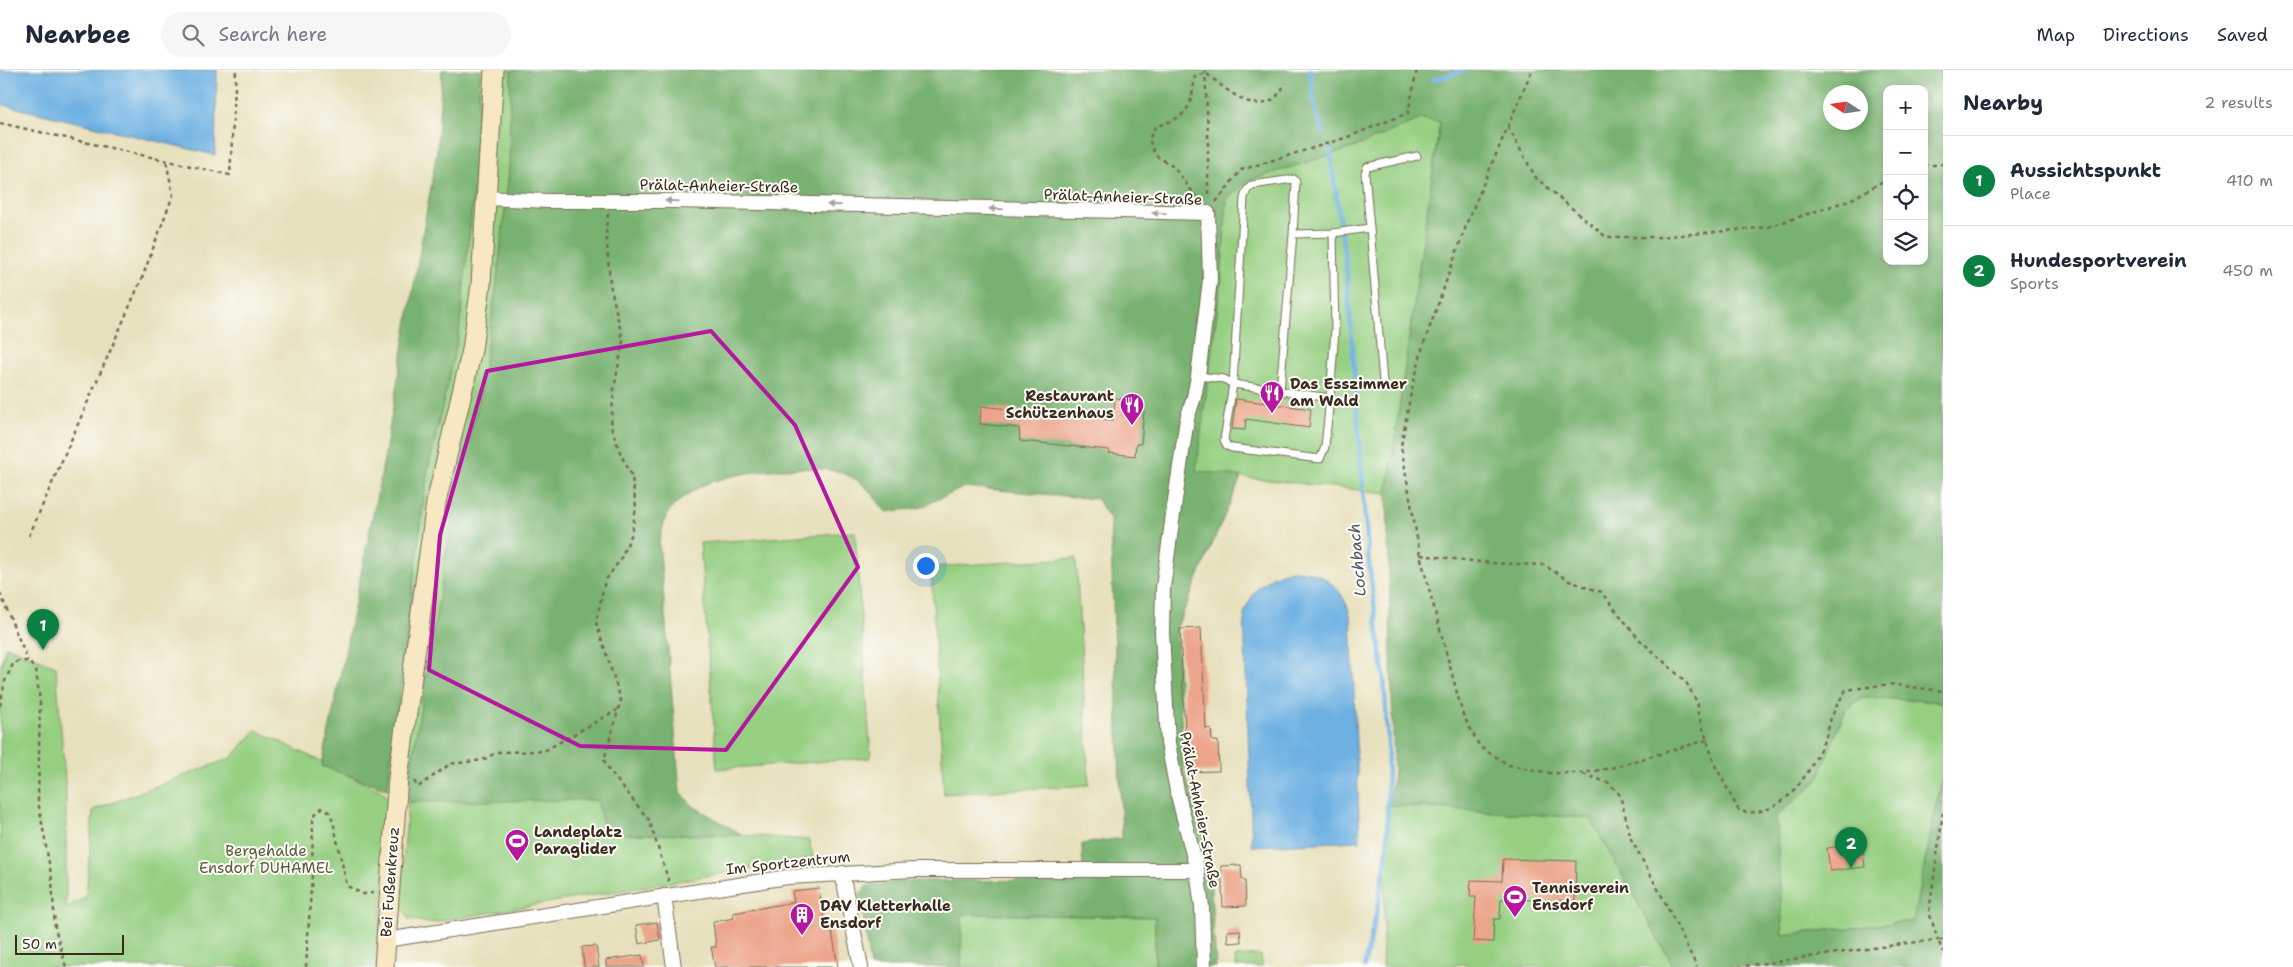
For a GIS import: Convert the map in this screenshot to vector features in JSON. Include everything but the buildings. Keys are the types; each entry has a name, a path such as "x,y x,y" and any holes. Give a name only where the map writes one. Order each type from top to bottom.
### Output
{"street":[{"name":"Bei Fußenkreuz","path":"384,967 398,787 436,503 472,350 481,284 494,70"},
{"name":"Prälat-Anheier-Straße","path":"487,198 548,201 610,200 1208,214 1210,280 1198,376 1187,419 1180,459 1163,588 1162,632 1168,743 1177,791 1197,870 1202,907 1204,967"},
{"name":"Im Sportzentrum","path":"386,940 788,877 842,873 1039,868 1197,870"},
{"path":"842,873 861,967"},
{"path":"668,896 674,967"}],"lane":[{"path":"1382,382 1365,172 1367,167 1417,156"},
{"path":"1280,391 1296,182 1294,179 1252,185 1247,190 1244,198 1233,384 1223,436 1227,446 1320,459 1325,447 1334,329 1333,233"},
{"path":"1293,234 1346,232 1370,228"},
{"path":"1198,376 1224,379 1233,384 1330,398"}],"path":[{"path":"0,123 230,175 236,70"},
{"path":"1208,214 1241,170 1345,138 1408,113 1417,70"},
{"path":"1532,70 1452,262 1422,349 1410,398 1401,446 1420,555 1463,715 1480,747 1509,765 1550,773 1582,773 1611,768 1707,740"},
{"path":"1206,72 1208,214"},
{"path":"1206,72 1195,76 1187,112 1178,119 1154,127 1149,139 1155,155 1174,167 1208,214"},
{"path":"1206,72 1230,94 1245,102 1268,102 1280,95 1285,83"},
{"path":"1508,127 1536,178 1606,237 1660,238 1768,227 1850,200 1883,181"},
{"path":"29,536 142,278 173,195 166,160"},
{"path":"1928,166 1943,164"},
{"path":"610,200 606,230 610,284 623,341 614,389 611,426 621,455 632,476 636,508 631,536 620,560 605,581 596,622 620,700 604,760 609,770 650,820 668,896"},
{"path":"1420,555 1490,563 1544,565 1569,581 1601,592 1638,638 1686,682 1698,704 1697,710 1715,765 1739,811 1751,814 1776,806 1800,784 1826,736 1832,716 1846,690 1889,684 1943,691"},
{"path":"0,593 28,662 36,670 40,702 38,800 52,880 55,928 66,967"},
{"path":"0,706 5,681 14,662 28,662"},
{"path":"398,787 411,776 418,787 450,764 483,760 496,752 544,752 618,710"},
{"path":"1582,773 1609,783 1620,795 1631,839 1697,967"},
{"path":"306,967 312,874 313,820 316,812 322,808 329,812 347,886 363,894 389,893"},
{"path":"1943,813 1929,912 1943,952"},
{"path":"1738,967 1908,943 1943,940"}],"highlighted area":[{"path":"711,331 795,425 858,567 726,750 580,746 429,670 440,535 487,371"}],"green space":[{"path":"442,70 480,70 475,178 459,332 427,474 387,789 322,766 383,465 437,151"},
{"path":"480,70 511,70 509,172 497,283 479,398 457,491 407,790 387,789 427,474 459,332 475,178"},
{"path":"511,70 1943,70 1943,702 1862,697 1846,709 1817,781 1776,816 1783,935 1913,921 1943,774 1943,967 1674,967 1590,818 1388,805 1394,772 1387,493 1440,122 1421,119 1355,147 1250,180 1227,198 1221,281 1196,471 1241,476 1176,629 1184,772 1199,814 1209,863 1216,967 1155,967 1155,917 962,914 961,967 870,967 860,894 867,886 909,881 1083,880 1082,844 1122,838 1110,519 1097,499 965,487 919,508 886,512 858,481 845,474 831,470 796,468 757,472 721,479 703,485 688,494 670,510 659,542 680,792 693,806 743,835 605,834 597,800 408,802 407,790 457,491 479,398 497,283 509,172"},
{"path":"1420,119 1440,121 1387,493 1241,477 1176,629 1201,423 1221,281 1227,198 1250,180 1355,147"},
{"path":"855,532 871,758 717,769 700,543"},
{"path":"1076,558 1089,785 944,794 931,567"},
{"name":"Bergehalde Ensdorf DUHAMEL","path":"6,646 56,666 66,793 66,908 86,897 93,810 231,758 256,730 385,793 385,796 390,798 377,967 0,967 0,669"},
{"path":"1862,697 1943,702 1943,774 1913,921 1782,935 1776,816 1817,781 1846,708"},
{"path":"548,799 598,800 606,834 743,835 809,840 813,858 429,923 409,919 400,903 408,802"},
{"name":"Tennisverein Ensdorf","path":"1388,805 1590,818 1674,967 1469,967 1466,963 1447,967 1382,967"},
{"path":"962,914 1155,917 1155,967 961,967"},
{"path":"1261,955 1262,967 1236,967 1235,957"}],"water":[{"path":"0,70 217,70 215,155 0,104"},
{"path":"1292,570 1323,577 1337,589 1351,618 1360,841 1252,846 1244,614 1251,597 1262,585 1275,576"}],"waterway":[{"name":"Lochbach","path":"1310,70 1315,108 1323,133"},
{"path":"1433,80 1465,70"},
{"name":"Lochbach","path":"1330,150 1346,266 1369,565 1384,678 1388,743 1387,850 1378,906 1364,967"}],"place":[{"name":"Das Esszimmer am Wald","path":"1272,414"},
{"name":"Restaurant Schützenhaus","path":"1132,426"},
{"name":"Aussichtspunkt","path":"43,650"},
{"name":"Landeplatz Paraglider","path":"517,862"},
{"name":"Hundesportverein","path":"1851,868"},
{"name":"Tennisverein Ensdorf","path":"1515,918"},
{"name":"DAV Kletterhalle Ensdorf","path":"802,936"}]}
